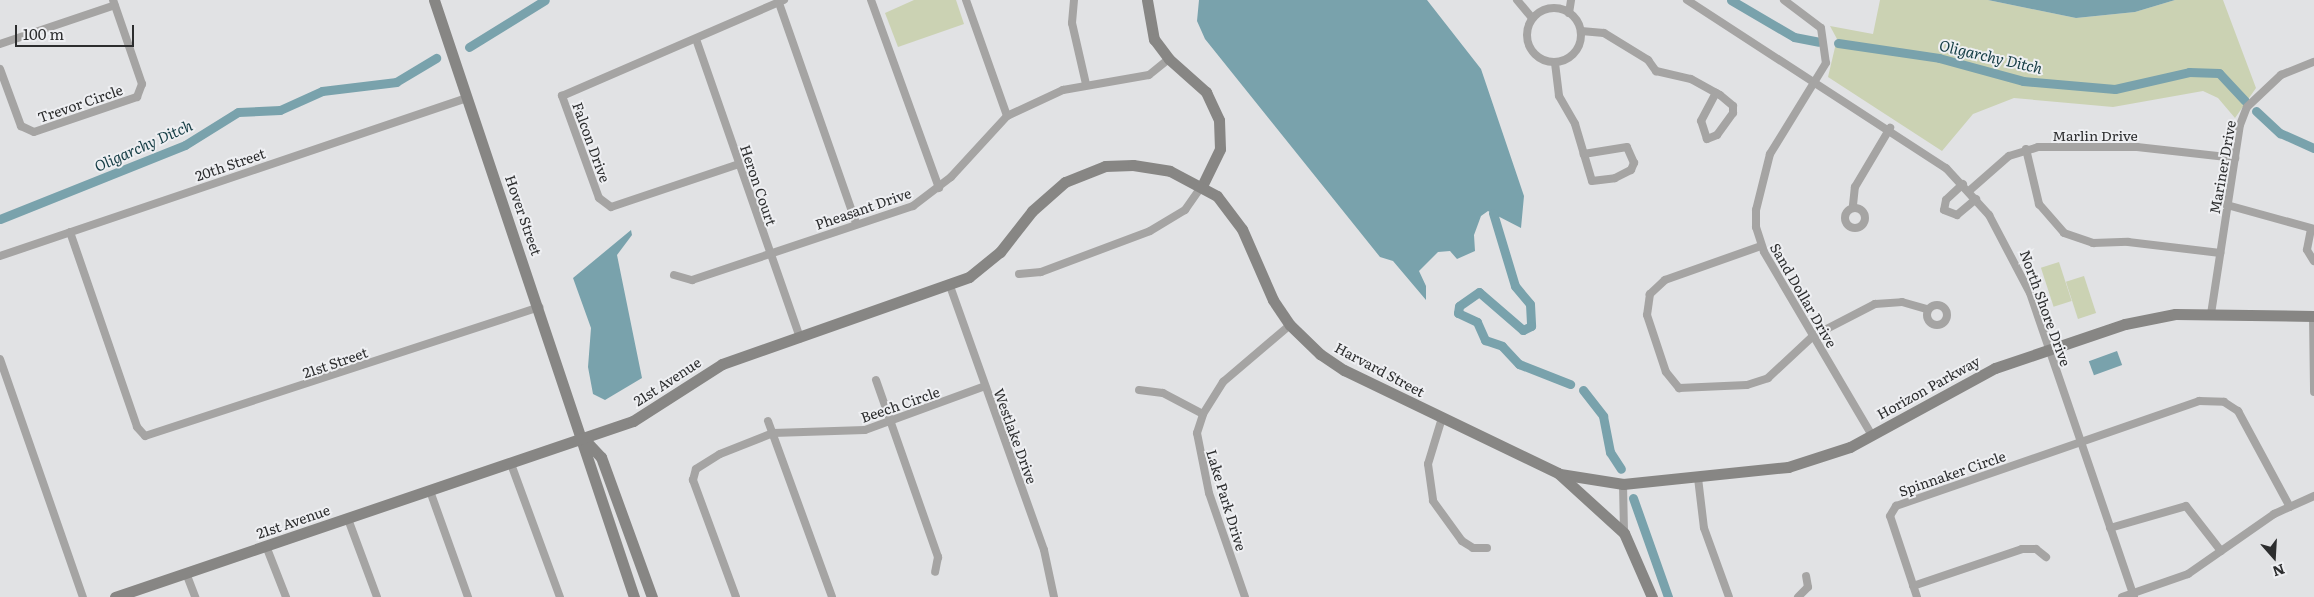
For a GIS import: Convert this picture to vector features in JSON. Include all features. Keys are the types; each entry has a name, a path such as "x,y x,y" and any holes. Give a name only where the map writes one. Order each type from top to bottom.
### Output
{"street":[{"name":"Hover Street","path":"434,0 584,439 586,464 634,597"},
{"path":"871,0 939,188"},
{"path":"966,0 1007,116"},
{"path":"1074,0 1072,23 1086,84"},
{"path":"1019,274 1041,272 1150,231 1184,210 1202,186 1220,149 1219,120 1201,85 1169,59 1154,39 1147,0"},
{"path":"1518,0 1532,18"},
{"path":"1569,13 1571,0"},
{"name":"North Shore Drive","path":"1687,0 1890,128 1963,184 1976,199 2021,270 2133,595"},
{"name":"Sand Dollar Drive","path":"1784,0 1812,18 1824,36 1826,63 1817,82 1776,145 1763,174 1756,210 1761,246 1872,435"},
{"path":"781,1 856,223"},
{"name":"Falcon Drive","path":"739,164 611,207 599,198 562,96 781,1"},
{"path":"0,44 114,3"},
{"name":"Trevor Circle","path":"0,68 21,126 34,132 137,97 142,84 114,3"},
{"path":"1555,4 1569,13 1581,30 1579,48 1555,63 1539,58 1530,48 1527,37 1532,18 1555,4"},
{"path":"1581,30 1604,33 1648,60 1656,71 1691,79 1716,93 1733,106 1733,113 1717,135 1707,139 1700,121 1716,93"},
{"name":"Heron Court","path":"696,39 800,338"},
{"name":"Pheasant Drive","path":"674,275 692,280 856,223 913,206 939,188 1007,116 1086,84 1135,79 1169,59"},
{"name":"Mariner Drive","path":"2211,314 2235,158 2248,107 2281,75 2314,62"},
{"path":"1555,63 1559,96 1584,154 1588,176 1596,182 1631,170 1634,163 1627,147 1584,154"},
{"name":"20th Street","path":"0,256 468,98"},
{"path":"1853,205 1855,187 1890,128"},
{"name":"Marlin Drive","path":"1969,191 2004,160 2026,149 2137,147 2235,158"},
{"path":"2026,149 2039,204 2064,233 2093,243 2128,242 2220,253"},
{"name":"21st Avenue","path":"115,597 584,439 650,412 711,369 950,286 985,266 1047,195 1084,172 1105,166 1149,166 1202,186"},
{"path":"1963,184 1946,200 1944,210 1957,215 1976,199"},
{"name":"Harvard Street","path":"1202,186 1231,210 1290,325 1344,370 1558,473 1624,532 1652,597"},
{"path":"2227,205 2312,229 2307,250 2314,261"},
{"name":"21st Street","path":"70,232 140,432 153,436 539,307"},
{"path":"1761,246 1665,280 1650,294 1647,315 1670,381 1688,391 1753,384 1781,369 1813,336 1875,304 1902,302 1926,309"},
{"name":"Westlake Drive","path":"950,286 1044,550 1054,597"},
{"name":"Horizon Parkway","path":"1558,473 1624,484 1788,468 1872,435 1962,382 2048,349 2141,320 2211,314 2314,316"},
{"path":"2314,316 2314,392"},
{"name":"Lake Park Drive","path":"1245,597 1198,458 1197,433 1203,414 1223,382 1290,325"},
{"path":"0,359 2,372 83,597"},
{"path":"876,380 938,556 935,572"},
{"name":"Beech Circle","path":"736,597 693,473 720,454 773,432 852,433 891,422 985,386"},
{"path":"1139,390 1163,393 1203,414"},
{"name":"Spinnaker Circle","path":"1917,597 1890,516 1896,506 2199,401 2224,402 2238,411 2290,507"},
{"path":"1442,418 1428,464 1433,501 1462,541 1472,548 1487,548"},
{"path":"768,421 832,597"},
{"name":"Hover Street","path":"584,439 601,457 652,597"},
{"path":"511,464 560,597"},
{"path":"1698,478 1704,528 1728,597"},
{"path":"1624,484 1624,532"},
{"path":"430,491 468,597"},
{"path":"2122,597 2133,595 2188,574 2290,507 2314,496"},
{"path":"2110,528 2186,506 2221,551"},
{"path":"348,519 377,597"},
{"path":"266,546 286,597"},
{"path":"1913,586 2022,549 2036,549 2046,556"},
{"path":"186,573 195,597"},
{"path":"1798,597 1808,587 1806,576"}],"green space":[{"path":"914,0 956,0 964,24 898,47 885,13"},
{"path":"1880,0 1988,0 2076,18 2135,12 2175,0 2223,0 2256,88 2235,118 2218,98 2203,91 2113,107 2014,98 1973,114 1942,151 1828,77 1837,39 1830,26 1873,34"},
{"path":"2059,262 2072,301 2054,307 2041,268"},
{"path":"2084,276 2096,313 2078,319 2066,282"}],"water":[{"path":"1199,0 1427,0 1481,69 1524,196 1521,228 1488,211 1481,216 1474,235 1475,251 1457,259 1450,251 1438,252 1419,271 1426,286 1426,300 1393,261 1380,257 1205,39 1197,21"},
{"path":"1988,0 2175,0 2135,12 2076,18"},
{"path":"631,230 632,235 617,255 642,378 605,400 593,394 588,367 591,328 573,278"},
{"path":"2117,351 2122,365 2094,375 2089,361"}],"waterway":[{"name":"Oligarchy Ditch","path":"469,47 545,0"},
{"name":"Oligarchy Ditch","path":"1731,0 1794,37 1819,42"},
{"name":"Oligarchy Ditch","path":"1838,43 1939,58 2023,81 2115,89 2189,72 2219,73 2245,101"},
{"name":"Oligarchy Ditch","path":"0,219 185,145 238,112 280,110 322,91 396,82 436,58"},
{"name":"Oligarchy Ditch","path":"2256,111 2280,133 2314,148"},
{"path":"1493,213 1515,286 1530,304 1531,326 1523,330 1479,292 1459,306 1458,313 1477,322 1485,340 1502,346 1519,364 1570,384"},
{"path":"1583,390 1603,416 1610,452 1621,469"},
{"path":"1633,498 1668,597"}]}
